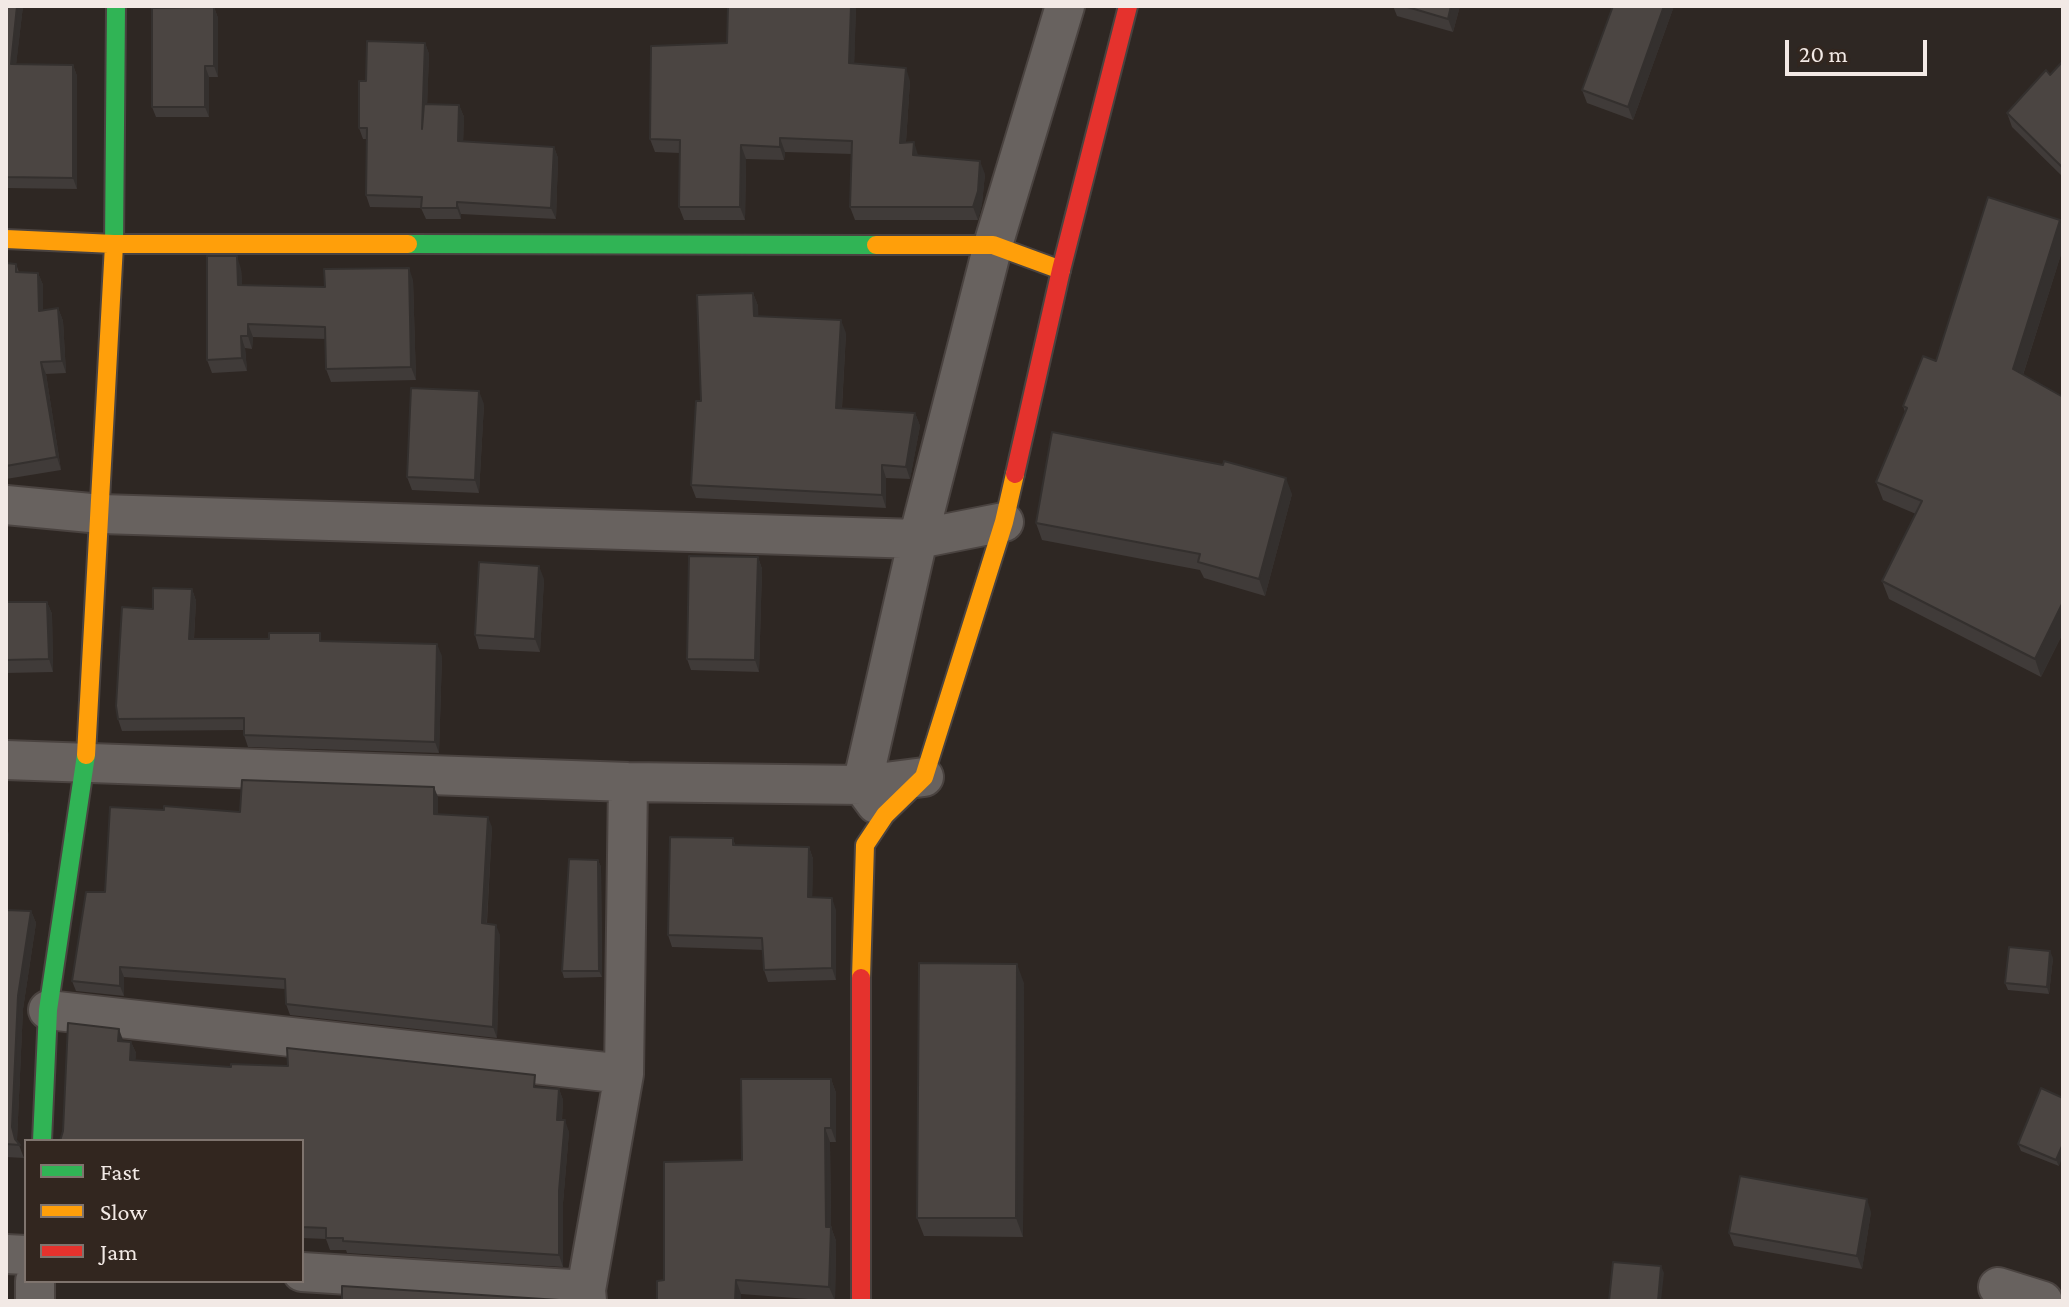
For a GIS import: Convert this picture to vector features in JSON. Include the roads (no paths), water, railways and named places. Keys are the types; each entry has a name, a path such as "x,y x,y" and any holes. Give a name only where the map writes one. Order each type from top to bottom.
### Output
{"street":[{"path":"42,1139 48,1010 86,762 114,244 116,6"},
{"path":"861,1301 861,918 865,845 918,539 993,245 1065,6"},
{"path":"6,760 628,782 873,800 924,777 1004,522 1122,8"},
{"path":"6,239 114,244 993,245 1061,270"},
{"path":"6,505 101,514 918,539 1004,522"},
{"path":"304,1272 586,1296 624,1074 628,782"},
{"path":"48,1010 624,1074"},
{"path":"1998,1287 2043,1301"}]}
